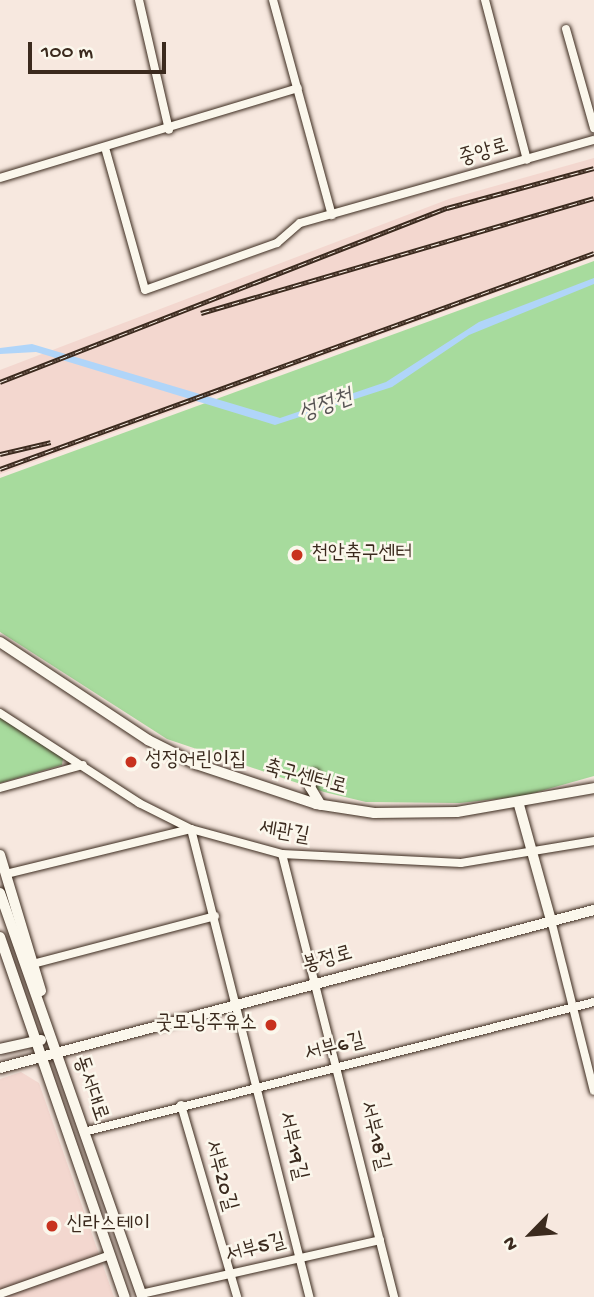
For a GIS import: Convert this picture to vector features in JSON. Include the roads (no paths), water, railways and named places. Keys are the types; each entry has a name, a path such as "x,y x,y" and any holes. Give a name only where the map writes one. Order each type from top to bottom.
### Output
{"street":[{"path":"139,0 169,130"},
{"path":"273,0 332,215"},
{"name":"중앙로","path":"106,151 145,290 277,243 300,223 527,160 485,0"},
{"path":"566,29 594,128"},
{"path":"0,178 106,151 298,88"},
{"path":"527,160 594,140"},
{"name":"축구센터로","path":"0,642 148,740 234,779 321,805 384,813 519,805 594,788"},
{"name":"세관길","path":"0,713 191,829 282,854 391,864 533,853 594,841"},
{"path":"0,788 83,765"},
{"path":"315,774 310,789 321,805"},
{"path":"519,805 594,1091"},
{"path":"6,874 191,829"},
{"name":"서부19길","path":"191,829 259,1086 309,1297"},
{"name":"서부18길","path":"282,854 394,1297"},
{"path":"0,855 36,962 46,1022"},
{"name":"동서대로","path":"0,893 142,1296"},
{"name":"봉정로","path":"0,1049 37,1040 54,1045 72,1045 313,985 594,910"},
{"path":"36,962 215,916"},
{"name":"동서대로","path":"0,937 125,1297"},
{"path":"0,956 32,1026"},
{"name":"서부6길","path":"84,1132 181,1105 594,1002"},
{"name":"봉정로","path":"0,1068 42,1054 54,1045"},
{"name":"서부20길","path":"181,1105 237,1297"},
{"name":"서부5길","path":"142,1296 380,1240"},
{"path":"0,1295 110,1255"}],"water":[{"name":"성정천","path":"594,278 594,284 469,335 392,387 275,425 36,352 0,354 0,348 32,344 280,418 386,382 479,322"}],"railway":[{"path":"0,382 447,208 594,168"},
{"path":"201,313 594,198"},
{"path":"0,469 594,253"},
{"path":"0,454 51,442"}],"place":[{"name":"천안축구센터","path":"297,555"},
{"name":"성정어린이집","path":"131,762"},
{"name":"굿모닝주유소","path":"271,1025"},
{"name":"신라스테이","path":"52,1226"}]}
